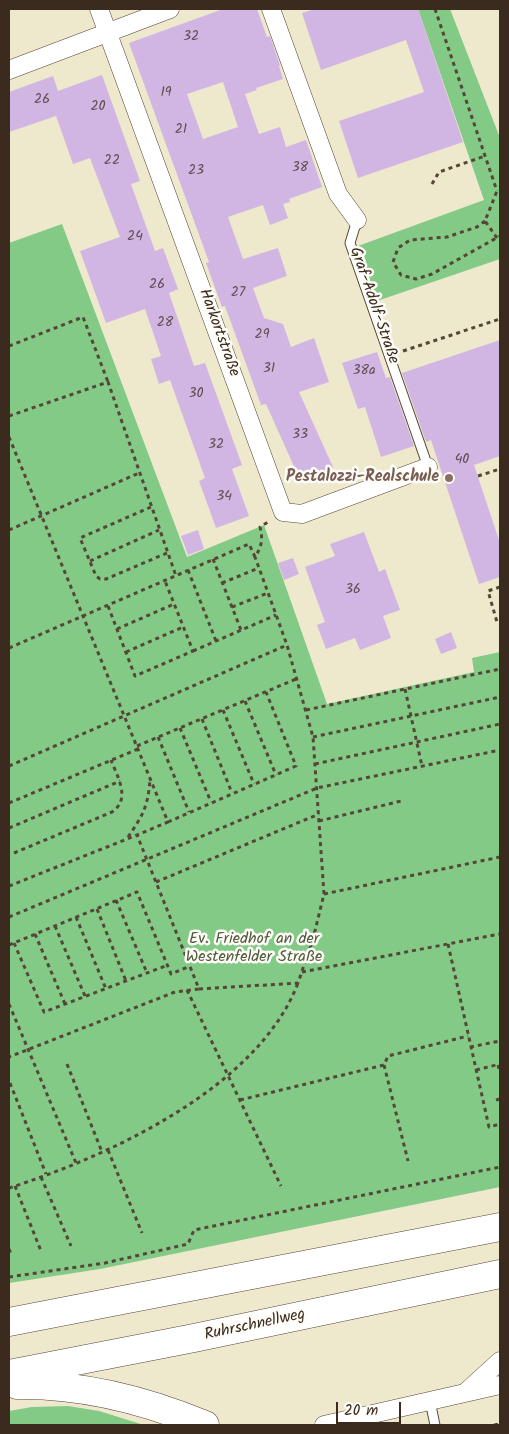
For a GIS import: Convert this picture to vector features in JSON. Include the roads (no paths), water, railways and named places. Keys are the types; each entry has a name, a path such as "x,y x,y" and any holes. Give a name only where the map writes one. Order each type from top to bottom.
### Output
{"highway":[{"path":"9,1322 500,1227"},
{"name":"Ruhrschnellweg","path":"9,1374 194,1338 500,1274"},
{"path":"9,1385 45,1384 85,1388 169,1410 205,1425"}],"street":[{"name":"Harkortstraße","path":"99,9 283,512 302,514 428,467"},
{"path":"9,70 170,9"},
{"name":"Graf-Adolf-Straße","path":"272,9 338,194 357,220"},
{"path":"465,1393 485,1377 500,1361"},
{"path":"324,1425 366,1421 430,1401 500,1385"}],"lane":[{"name":"Graf-Adolf-Straße","path":"357,220 350,243 428,467"},
{"path":"430,1401 435,1425"}],"place":[{"name":"Pestalozzi-Realschule","path":"449,478"}],"park label":[{"name":"Ev. Friedhof an der Westenfelder Straße","path":"254,949"}]}
